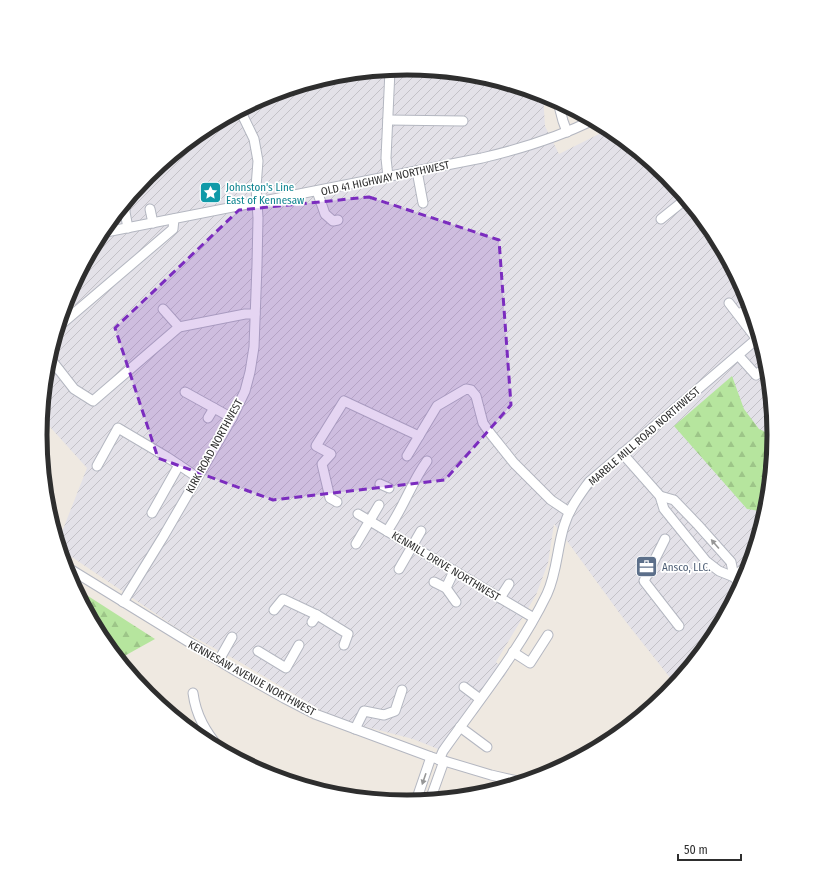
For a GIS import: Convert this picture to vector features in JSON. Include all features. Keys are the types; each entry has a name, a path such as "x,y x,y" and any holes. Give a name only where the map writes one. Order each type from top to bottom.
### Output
{"street":[{"path":"388,177 386,158 390,76"},
{"path":"560,109 567,132"},
{"name":"KIRK ROAD NORTHWEST","path":"123,602 163,537 232,418 245,391 250,372 253,356 256,314 258,259 257,153 252,133 243,115"},
{"path":"388,120 463,121"},
{"name":"OLD 41 HIGHWAY NORTHWEST","path":"111,231 388,177 514,150 567,132 587,123"},
{"path":"417,171 423,203"},
{"path":"317,191 325,214 333,221 338,220"},
{"path":"661,219 682,202"},
{"path":"150,208 153,223"},
{"path":"125,211 128,228"},
{"path":"65,322 172,228 174,219"},
{"path":"729,304 752,332"},
{"path":"163,309 179,327"},
{"path":"738,314 745,311"},
{"path":"55,361 74,389 93,401 179,327 245,314 256,314"},
{"name":"MARBLE MILL ROAD NORTHWEST","path":"438,759 513,652 534,618 548,592 562,533 569,512 589,482 738,354 755,343"},
{"path":"738,354 756,375 761,371"},
{"path":"407,456 437,406 466,389 471,390 476,396 483,423 514,463 551,500 569,512"},
{"path":"185,392 232,418"},
{"path":"337,502 330,498 322,464 331,454 316,446 344,401 419,436"},
{"path":"208,418 214,408"},
{"path":"97,466 118,428 197,477"},
{"path":"622,453 660,496 664,509 706,561 719,571 734,577 737,580"},
{"path":"387,531 397,517 419,472 427,461"},
{"path":"152,513 179,465"},
{"path":"380,484 389,488"},
{"path":"660,496 674,500 698,525 731,562 734,577"},
{"path":"356,544 379,505"},
{"name":"KENMILL DRIVE NORTHWEST","path":"358,514 534,618"},
{"path":"399,569 421,531"},
{"path":"665,539 644,581 679,626"},
{"name":"KENNESAW AVENUE NORTHWEST","path":"73,571 219,660 284,698 315,714 438,759 511,780"},
{"path":"446,588 454,571"},
{"path":"734,577 741,571"},
{"path":"434,582 446,588 456,602"},
{"path":"500,598 509,584"},
{"path":"274,610 282,599 314,618 348,634 344,645"},
{"path":"513,652 530,663 548,635"},
{"path":"219,660 232,636"},
{"path":"258,652 286,668 299,645"},
{"path":"464,687 480,699"},
{"path":"355,729 364,711 384,715 395,711 402,690"},
{"path":"193,693 198,717 210,736"},
{"path":"460,727 488,747"},
{"path":"431,794 438,759"},
{"path":"419,794 438,759"}],"highlighted area":[{"path":"369,197 499,240 511,405 445,480 273,500 158,458 115,328 239,210"}],"shaded area":[{"path":"407,75 454,78 477,82 500,87 543,101 545,126 559,154 602,133 626,149 662,180 693,216 706,235 719,255 740,297 755,342 760,365 764,388 767,435 764,482 760,505 755,528 740,573 719,615 693,654 671,679 626,622 554,524 548,563 536,595 496,662 507,672 448,753 413,739 336,719 238,661 177,628 67,554 61,534 87,468 47,424 48,411 54,365 63,328 79,314 73,301 95,255 121,216 152,180 188,149 207,136 227,123 269,102 314,87 337,82 360,78"}],"green space":[{"path":"732,376 744,409 759,429 767,433 764,482 759,511 747,509 674,426"},
{"path":"84,593 155,639 123,657 95,615"}],"place":[{"name":"Johnston's Line East of Kennesaw","path":"211,193"},
{"name":"Ansco, LLC.","path":"647,567"}]}
